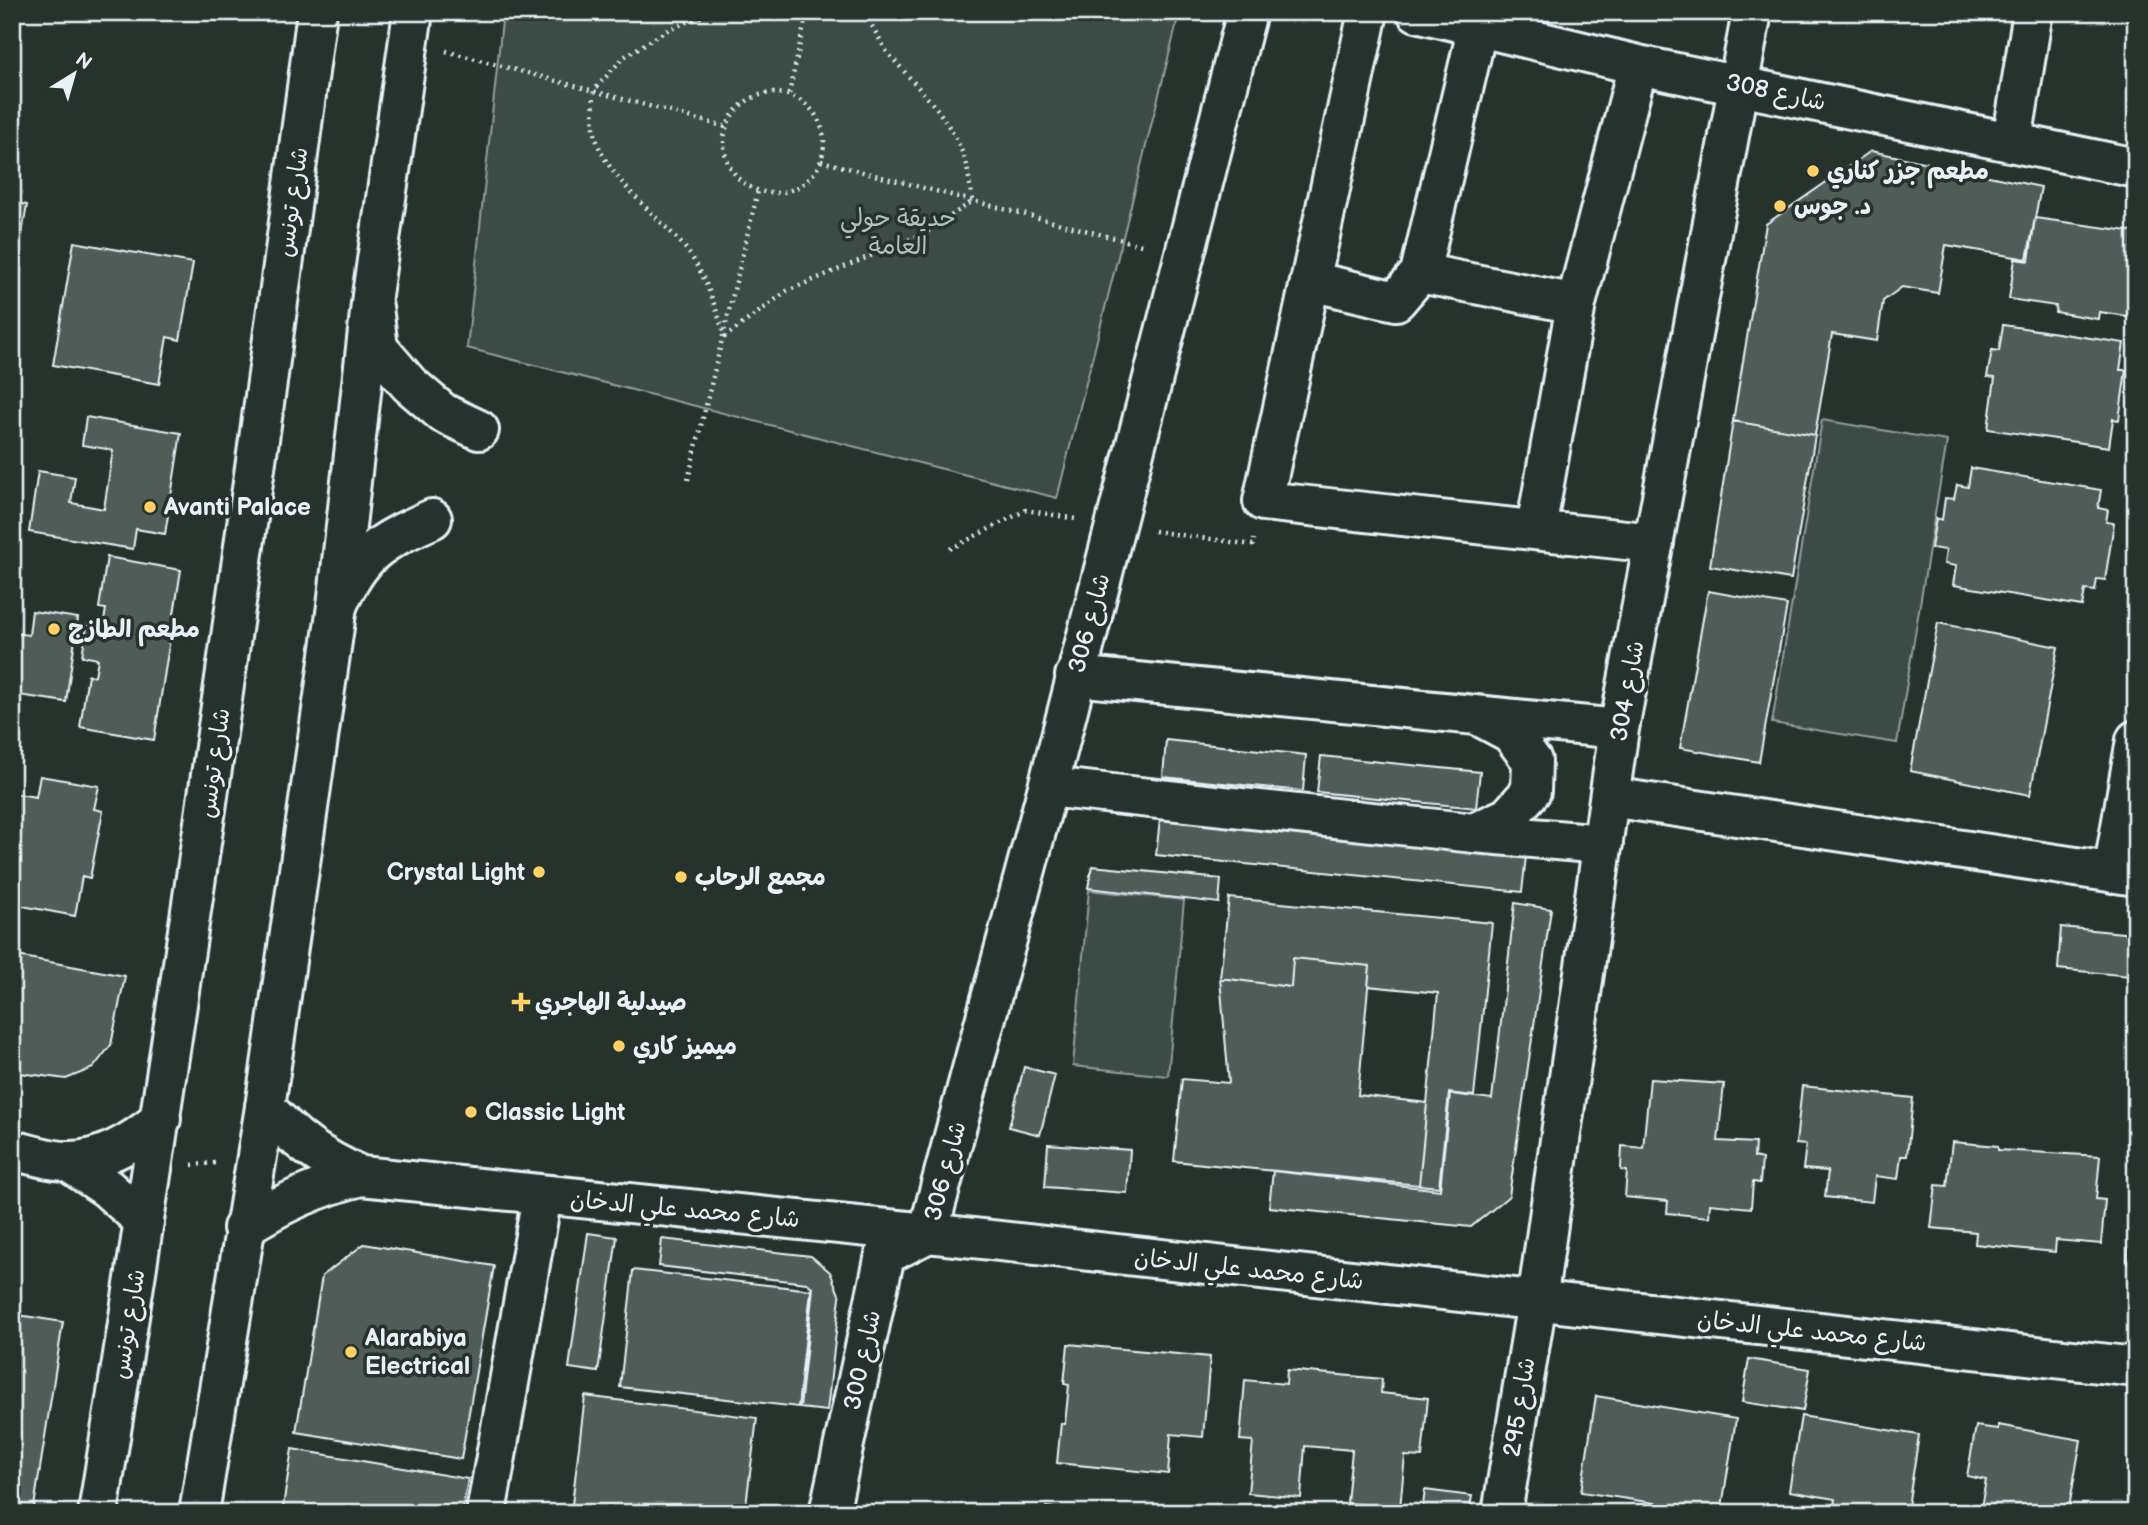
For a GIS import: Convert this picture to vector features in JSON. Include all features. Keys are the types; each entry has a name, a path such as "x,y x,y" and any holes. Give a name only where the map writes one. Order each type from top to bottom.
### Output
{"street":[{"name":"شارع تونس","path":"98,1513 161,1119 244,564 317,12"},
{"name":"شارع 306","path":"928,1233 1048,787 1247,12"},
{"path":"1368,12 1263,500 1654,543"},
{"name":"شارع 308","path":"1417,12 1638,65 2136,168"},
{"name":"شارع 304","path":"1537,1301 1619,729 1752,12"},
{"path":"2012,141 2034,12"},
{"path":"1310,281 1396,301 1420,273 1478,26"},
{"path":"200,1513 243,1228 265,1107 337,606 372,295 412,27"},
{"path":"1536,529 1576,304 1638,65"},
{"path":"1420,273 1576,304"},
{"path":"372,295 378,348 409,384 443,413 479,430"},
{"path":"337,606 352,572 374,549 432,519"},
{"path":"1075,676 1619,729"},
{"path":"1474,833 1508,817 1531,792 1532,761 1511,733 1481,717"},
{"path":"1610,797 2124,874 2136,740"},
{"path":"1048,787 1474,833 1603,844"},
{"name":"شارع محمد علي الدخان","path":"265,1107 292,1136 325,1160 361,1176 928,1233 2136,1367"},
{"path":"67,1161 118,1149 161,1119"},
{"path":"12,1150 67,1161 107,1188 144,1221"},
{"name":"شارع محمد علي الدخان","path":"243,1228 289,1200 319,1186 361,1176"},
{"path":"486,1513 542,1196"},
{"name":"شارع 300","path":"829,1513 885,1255 928,1233"},
{"name":"شارع 295","path":"1502,1513 1537,1301"}],"path":[{"path":"714,12 669,29 624,57 594,90 595,136 611,166 646,209 682,244 708,283 725,337"},
{"path":"789,94 807,12"},
{"path":"864,12 887,52 938,110 955,136 966,161 973,201"},
{"path":"412,27 594,90 726,127"},
{"path":"769,92 789,94 804,101 815,113 823,129 825,145 821,161 814,174 795,188 773,193 758,191 741,181 729,165 723,146 726,127 735,110 750,97 769,92"},
{"path":"821,161 1184,257"},
{"path":"688,480 725,337 758,191"},
{"path":"725,337 786,291 925,233 973,201"},
{"path":"950,549 1026,510 1253,545 1263,500"},
{"path":"153,1169 256,1158"}],"green space":[{"name":"حديقة حولي العامة","path":"503,12 1168,12 1177,23 1057,498 467,348"},
{"path":"1822,420 1947,441 1897,743 1772,723"},
{"path":"1089,890 1184,900 1168,1076 1073,1066"}],"building":[{"path":"2133,12 2136,12 2136,49"},
{"path":"12,67 18,68 12,107"},
{"path":"1871,151 2041,187 2027,259 1946,245 1938,293 1902,287 1883,301 1877,341 1832,334 1815,435 1733,421 1766,224"},
{"path":"12,202 27,205 12,292"},
{"path":"2035,218 2136,232 2134,317 2099,312 2098,319 2055,312 2056,306 2009,299 2015,259 2029,261"},
{"path":"74,242 193,263 180,340 167,337 159,384 53,365"},
{"path":"2003,325 2124,343 2120,370 2126,370 2119,420 2113,419 2109,447 1988,429 1995,378 1987,377 1992,350 1999,351"},
{"path":"86,417 181,433 165,534 136,529 133,549 29,532 38,471 75,477 71,503 104,509 113,450 82,445"},
{"path":"1733,421 1815,435 1791,579 1710,566"},
{"path":"1971,468 2101,490 2098,508 2108,510 2106,522 2114,523 2105,580 2097,579 2095,591 2085,590 2082,606 1953,585 1956,566 1944,564 1946,550 1931,548 1936,518 1942,520 1945,498 1954,499 1957,485 1968,487"},
{"path":"107,557 181,570 154,740 80,727 88,675 95,676 98,659 82,656 87,625 103,627 106,609 99,608"},
{"path":"1708,591 1787,605 1759,762 1680,748"},
{"path":"32,611 78,618 66,702 12,694 12,633 29,635"},
{"path":"1938,623 2058,647 2030,795 1910,771"},
{"path":"1166,740 1306,755 1303,791 1163,777"},
{"path":"1321,756 1480,772 1476,808 1317,792"},
{"path":"40,776 99,786 94,809 103,811 90,878 82,876 75,916 12,904 12,793 36,797"},
{"path":"1160,819 1526,856 1522,892 1156,855"},
{"path":"1092,866 1221,879 1219,903 1088,888"},
{"path":"1229,898 1492,923 1474,1096 1449,1093 1439,1187 1419,1185 1438,993 1368,986 1370,966 1293,958 1291,987 1220,978"},
{"path":"1515,903 1551,909 1509,1196 1471,1227 1269,1207 1273,1171 1440,1190 1450,1094 1492,1099"},
{"path":"2061,927 2133,934 2130,976 2058,969"},
{"path":"12,955 125,976 111,1045 93,1068 66,1079 12,1072"},
{"path":"1293,958 1370,966 1358,1095 1427,1103 1419,1185 1174,1161 1182,1079 1229,1083 1220,978 1291,987"},
{"path":"1024,1067 1055,1075 1040,1135 1009,1127"},
{"path":"1650,1079 1724,1084 1718,1141 1755,1143 1754,1157 1762,1159 1760,1183 1753,1182 1751,1208 1710,1204 1709,1217 1667,1213 1668,1201 1625,1197 1627,1171 1621,1170 1622,1146 1643,1148"},
{"path":"1802,1086 1913,1098 1907,1156 1901,1156 1898,1179 1875,1176 1872,1202 1825,1197 1828,1171 1803,1169 1806,1145 1796,1144"},
{"path":"1952,1142 1998,1146 1998,1150 2100,1156 2096,1199 2105,1200 2101,1244 2056,1240 2055,1252 1975,1244 1976,1232 1931,1228 1936,1185 1947,1186"},
{"path":"1048,1144 1130,1150 1127,1193 1045,1187"},
{"path":"2133,1209 2136,1210 2136,1264 2127,1263"},
{"path":"588,1233 617,1237 598,1372 569,1368"},
{"path":"662,1239 811,1256 830,1272 840,1297 827,1411 800,1408 813,1288 807,1283 659,1266"},
{"path":"364,1244 494,1266 461,1459 296,1432 322,1276"},
{"path":"633,1270 811,1290 798,1407 620,1387"},
{"path":"12,1314 63,1322 33,1513 12,1513"},
{"path":"1068,1344 1210,1357 1203,1437 1171,1434 1168,1474 1057,1463 1061,1423 1065,1424 1069,1385 1064,1384"},
{"path":"1749,1359 1810,1369 1803,1411 1742,1402"},
{"path":"1287,1370 1382,1379 1381,1393 1428,1398 1422,1457 1405,1456 1400,1508 1347,1503 1352,1450 1305,1446 1301,1498 1248,1493 1253,1441 1240,1440 1245,1380 1286,1384"},
{"path":"585,1396 757,1418 745,1513 571,1513"},
{"path":"1596,1396 1736,1419 1721,1513 1581,1492"},
{"path":"1801,1416 1919,1435 1907,1513 1833,1513 1835,1499 1789,1491"},
{"path":"1998,1425 2081,1440 2068,1513 1980,1513 1986,1480 1967,1476 1976,1426 1998,1429"},
{"path":"292,1449 468,1479 462,1513 282,1513"},
{"path":"1425,1490 1472,1496 1469,1513 1422,1513"},
{"path":"1046,1507 1098,1513 1045,1513"},
{"path":"1349,1508 1384,1513 1349,1513"}],"place":[{"name":"مطعم جزر كناري","path":"1813,171"},
{"name":"د. جوس","path":"1780,206"},
{"name":"Avanti Palace","path":"150,507"},
{"name":"مطعم الطازج","path":"54,629"},
{"name":"Crystal Light","path":"539,872"},
{"name":"مجمع الرحاب","path":"681,877"},
{"name":"صيدلية الهاجري","path":"521,1002"},
{"name":"ميميز كاري","path":"619,1046"},
{"name":"Classic Light","path":"471,1112"},
{"name":"Alarabiya Electrical","path":"351,1352"}]}
